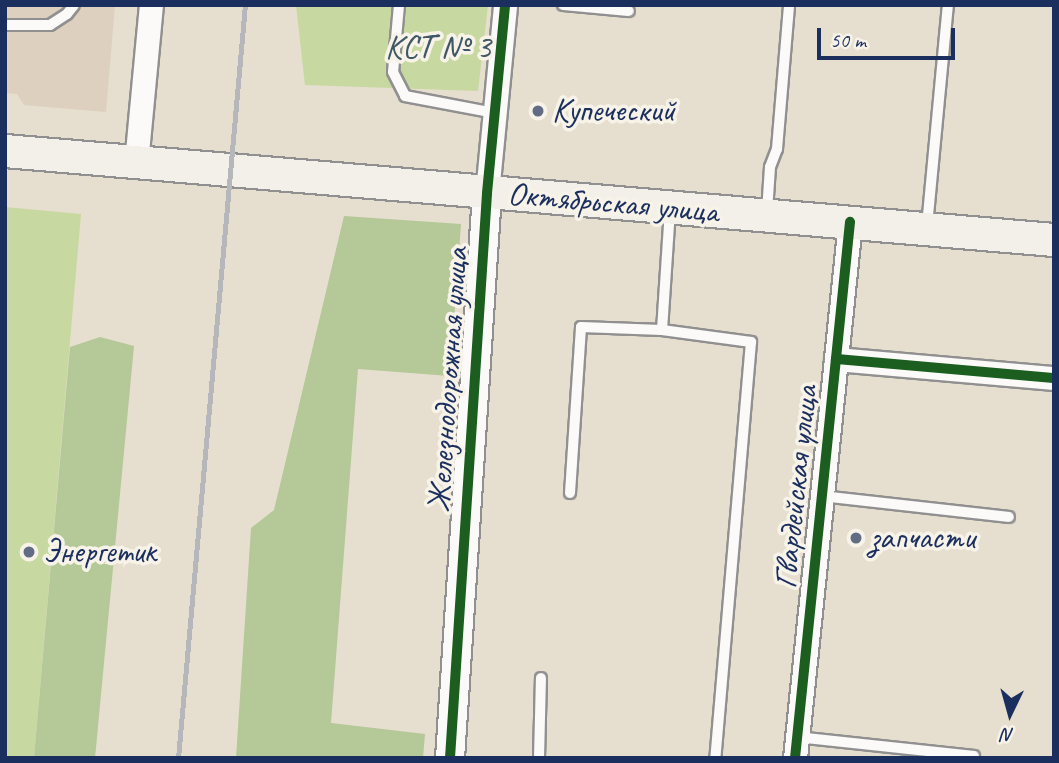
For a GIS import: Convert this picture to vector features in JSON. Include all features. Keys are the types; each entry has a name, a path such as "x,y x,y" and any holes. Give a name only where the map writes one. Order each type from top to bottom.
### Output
{"main road":[{"name":"Октябрьская улица","path":"5,150 1054,240"}],"street":[{"path":"136,163 151,5"},
{"name":"Железнодорожная улица","path":"450,758 487,193 505,5"},
{"name":"Гвардейская улица","path":"796,747 850,222"},
{"path":"836,359 1054,378"}],"lane":[{"path":"5,25 50,25 74,5"},
{"path":"399,5 393,72 405,96 495,113"},
{"path":"562,5 629,11"},
{"path":"767,215 770,167 777,149 789,5"},
{"path":"927,229 948,5"},
{"path":"662,330 670,207"},
{"path":"569,493 581,327 662,330 751,342 715,758"},
{"path":"822,496 1009,517"},
{"path":"539,758 541,678"},
{"path":"796,747 974,756"}],"shaded area":[{"path":"5,5 115,5 106,112 24,105 17,94 5,93"}],"green space":[{"name":"КСТ № 3","path":"296,5 488,5 478,91 305,85"},
{"name":"Энергетик","path":"5,207 81,214 34,758 5,758"},
{"path":"344,216 461,224 450,376 358,369 331,723 425,734 423,758 236,758 251,528 274,510"},
{"path":"100,337 134,346 95,758 34,758 70,347"}],"railway":[{"path":"178,758 245,5"}],"cycle path":[{"path":"450,758 487,193 505,5"},
{"path":"795,758 850,222"},
{"path":"836,359 1054,378"}],"place":[{"name":"Купеческий","path":"538,111"},
{"name":"запчасти","path":"856,538"},
{"name":"Энергетик","path":"29,552"}]}
